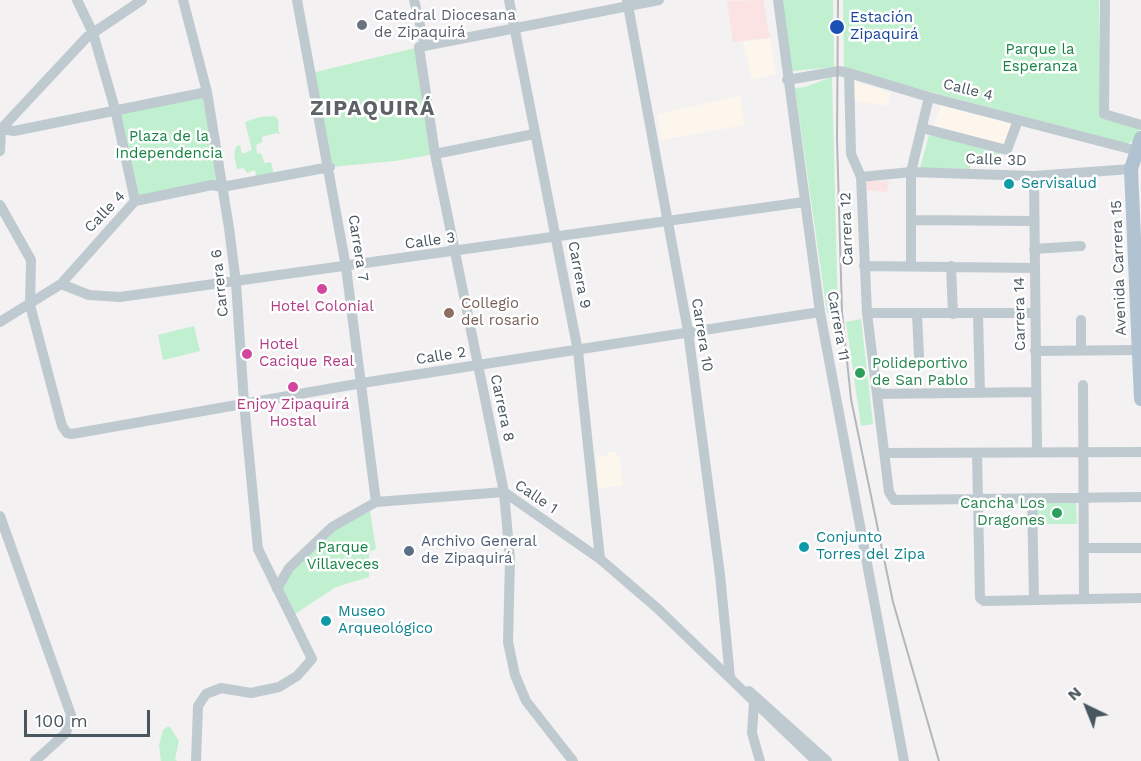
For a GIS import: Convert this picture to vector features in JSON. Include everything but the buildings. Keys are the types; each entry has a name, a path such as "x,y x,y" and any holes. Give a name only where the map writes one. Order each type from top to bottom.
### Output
{"main road":[{"name":"Avenida Carrera 15","path":"1140,146 1131,169 1141,399"}],"street":[{"path":"77,0 93,33 116,109 135,201"},
{"path":"0,151 1,127 93,33 142,0"},
{"name":"Carrera 6","path":"183,0 207,92 236,283 244,403 258,549 312,659 297,676 279,687 251,693 221,688 206,694 198,706 196,761"},
{"name":"Carrera 7","path":"297,0 330,167 346,267 376,502"},
{"name":"Carrera 8","path":"414,0 435,154 457,252 504,492 510,559 508,642 515,675 526,701 573,761"},
{"name":"Carrera 9","path":"508,0 578,351 600,559"},
{"path":"422,46 515,30 627,3 658,0"},
{"name":"Carrera 11","path":"778,0 820,312 903,761"},
{"path":"1105,0 1104,114 1141,125"},
{"name":"Carrera 10","path":"627,3 688,331 732,678"},
{"name":"Calle 4","path":"787,80 839,71 929,98 1140,146"},
{"name":"Carrera 12","path":"849,73 851,154 853,164 861,177 867,313 890,492 894,500 979,498"},
{"path":"1,127 14,131 207,92"},
{"path":"911,266 911,172 929,98"},
{"path":"922,128 1007,150 1018,120"},
{"path":"435,154 534,134"},
{"name":"Calle 4","path":"0,322 61,284 135,201 212,185 222,186 330,167"},
{"name":"Calle 3D","path":"861,177 911,172 1034,176 1131,169"},
{"name":"Carrera 14","path":"1034,176 1032,221 1037,452"},
{"name":"Calle 3","path":"61,284 88,295 120,297 222,282 236,283 804,202"},
{"path":"0,205 31,260 30,305"},
{"path":"910,220 1032,221"},
{"path":"1034,249 1081,246"},
{"path":"864,266 1034,268"},
{"path":"951,266 953,314"},
{"name":"Calle 2","path":"30,305 62,426 67,433 362,383 820,312"},
{"path":"867,313 978,315 1035,313"},
{"path":"917,314 919,356"},
{"path":"978,315 980,393"},
{"path":"1081,321 1081,350"},
{"path":"1035,351 1138,350"},
{"path":"1083,385 1084,598"},
{"path":"877,394 1035,392"},
{"path":"886,453 1141,452"},
{"path":"976,453 980,598 984,602 1141,598"},
{"name":"Calle 1","path":"277,589 289,568 332,527 376,502 504,492 600,559 732,678 759,698 827,761"},
{"path":"979,498 1141,497"},
{"path":"1032,498 1034,599"},
{"path":"0,516 71,715 66,733 35,761"},
{"path":"1084,548 1141,548"},
{"path":"266,565 289,568"},
{"name":"Calle 1","path":"732,678 754,703 816,761"},
{"path":"754,703 752,733 760,761"}],"shaded area":[{"path":"763,0 770,38 733,42 727,1"},
{"path":"770,38 776,74 752,80 743,41"},
{"path":"855,82 891,93 887,106 854,101"},
{"path":"740,96 745,125 660,140 657,114"},
{"path":"941,105 1011,124 1004,147 934,126"},
{"path":"866,181 889,181 887,192 865,190"},
{"path":"608,452 616,452 617,456 620,455 623,486 597,488 596,455 608,456"}],"green space":[{"path":"782,0 833,0 834,67 792,71"},
{"name":"Parque la Esperanza","path":"843,0 1099,0 1101,117 1141,127 1135,140 1127,144 844,69"},
{"path":"419,47 435,154 395,161 330,167 312,73"},
{"path":"832,77 838,315 827,313 795,88 805,87"},
{"name":"Plaza de la Independencia","path":"202,94 219,182 136,198 119,110"},
{"path":"274,116 278,119 279,133 283,135 276,133 262,137 262,142 256,145 257,153 262,154 264,163 271,162 274,175 257,179 255,170 247,173 244,168 237,169 234,155 236,147 240,145 242,154 252,150 245,122 260,117"},
{"path":"929,135 1001,149 999,163 995,162 994,158 972,158 970,169 920,168"},
{"name":"Polideportivo de San Pablo","path":"861,319 873,424 861,426 846,322"},
{"path":"194,326 200,351 163,360 158,335"},
{"name":"Cancha Los Dragones","path":"1076,500 1077,524 1037,524 1037,502"},
{"name":"Parque Villaveces","path":"370,511 376,549 369,552 369,577 336,587 295,614 282,588 289,571 333,530"},
{"path":"170,727 179,741 175,759 177,761 161,761 159,745 163,730"}],"railway":[{"path":"838,0 837,138 842,312 851,399 893,602 939,761"}],"place":[{"name":"Catedral Diocesana de Zipaquirá","path":"362,25"},
{"name":"Estación Zipaquirá","path":"837,27"},
{"name":"Servisalud","path":"1009,184"},
{"name":"Hotel Colonial","path":"322,289"},
{"name":"Collegio del rosario","path":"449,313"},
{"name":"Hotel Cacique Real","path":"247,354"},
{"name":"Polideportivo de San Pablo","path":"860,373"},
{"name":"Enjoy Zipaquirá Hostal","path":"293,387"},
{"name":"Cancha Los Dragones","path":"1057,513"},
{"name":"Conjunto Torres del Zipa","path":"804,547"},
{"name":"Archivo General de Zipaquirá","path":"409,551"},
{"name":"Museo Arqueológico","path":"326,621"}],"district":[{"name":"ZIPAQUIRÁ","path":"373,109"}]}
